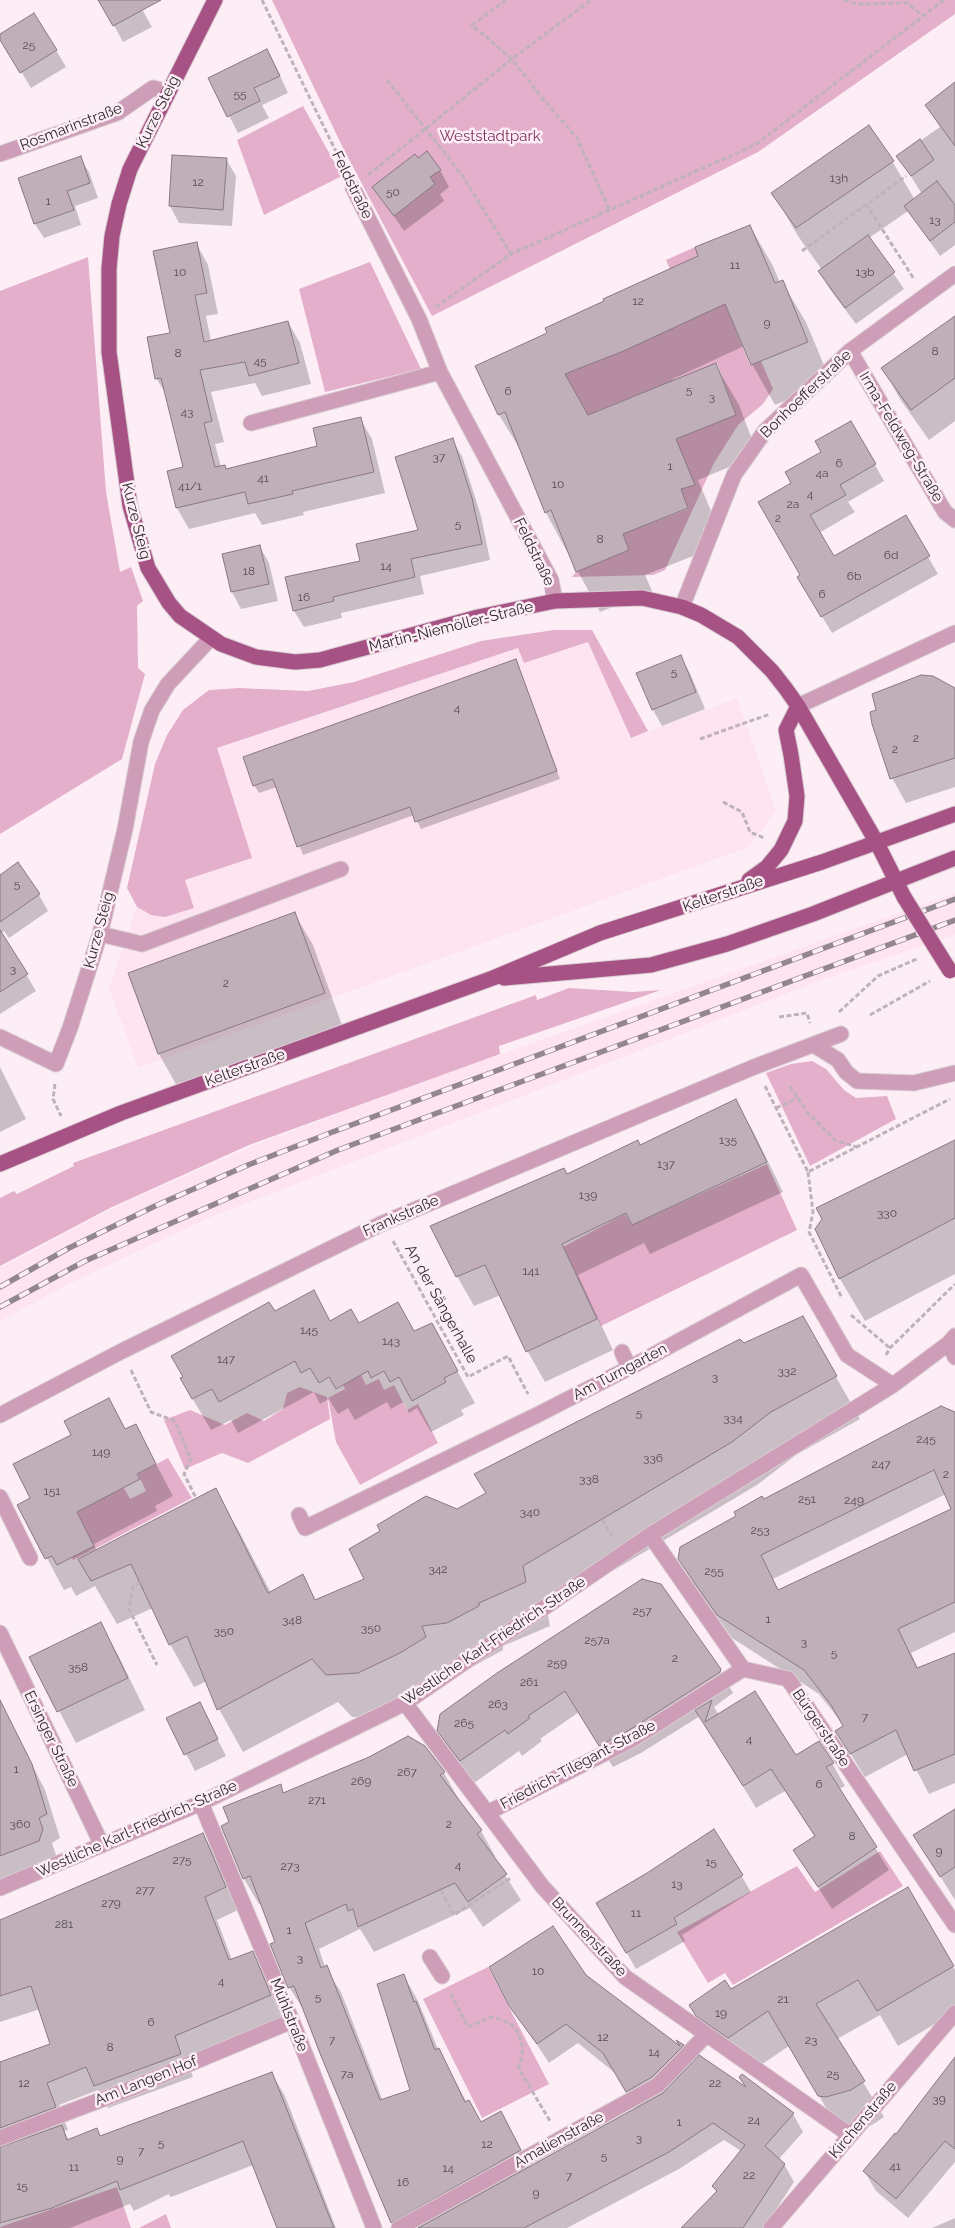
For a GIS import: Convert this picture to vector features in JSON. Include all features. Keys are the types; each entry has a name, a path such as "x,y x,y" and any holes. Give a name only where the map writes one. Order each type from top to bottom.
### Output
{"main road":[{"name":"Kurze Steig","path":"211,638 180,616 169,603 148,568 140,545 130,506 110,352 109,269 112,236 119,204 130,170 215,0"},
{"name":"Martin-Niemöller-Straße","path":"211,638 248,654 273,660 295,662 320,660 478,617 555,601 642,598 682,607 701,615 738,637 772,671 798,706 897,881"},
{"path":"738,888 767,866 776,855 795,821 797,796 786,730 798,706"},
{"name":"Kelterstraße","path":"0,1164 122,1113 493,978 600,933 679,909 877,843 955,814"},
{"name":"Kelterstraße","path":"493,978 618,970 651,965 727,944 955,858"},
{"path":"897,881 904,897 952,974"}],"street":[{"name":"Rosmarinstraße","path":"0,154 117,113 153,88 168,92"},
{"name":"Feldstraße","path":"353,188 419,319 440,372 551,580 555,601"},
{"name":"Bonhoefferstraße","path":"682,607 734,475 765,431 850,351 955,274"},
{"name":"Irma-Feldweg-Straße","path":"850,351 945,512 955,520"},
{"path":"251,423 440,372"},
{"path":"798,706 955,633"},
{"name":"Kurze Steig","path":"56,1064 70,1028 100,934 125,829 141,742 152,710 168,684 211,638"},
{"path":"100,934 142,944 341,869"},
{"name":"Frankstraße","path":"0,1415 269,1273 381,1217 841,1034"},
{"path":"0,1037 56,1064"},
{"path":"814,1045 838,1060 846,1072 857,1081 914,1083 955,1073"},
{"name":"Am Turngarten","path":"302,1521 539,1414 801,1276 847,1355 894,1384"},
{"name":"Westliche Karl-Friedrich-Straße","path":"0,1888 201,1803 405,1702 650,1535 894,1384 953,1345"},
{"path":"622,1352 629,1368"},
{"path":"0,1497 30,1558"},
{"path":"650,1535 744,1670"},
{"name":"Ersinger Straße","path":"0,1633 102,1845"},
{"name":"Friedrich-Tilegant-Straße","path":"489,1812 633,1739 744,1670"},
{"name":"Bürgerstraße","path":"744,1670 788,1679 955,1925"},
{"name":"Brunnenstraße","path":"405,1702 489,1812 542,1886 625,1977 850,2135"},
{"name":"Mühlstraße","path":"201,1803 292,2020 374,2228"},
{"path":"430,1957 445,1981"},
{"name":"Kirchenstraße","path":"771,2228 955,2013"},
{"name":"Am Langen Hof","path":"0,2138 127,2090 292,2020"},
{"name":"Amalienstraße","path":"400,2228 561,2140 591,2116 658,2085 706,2035"}],"path":[{"name":"Feldstraße","path":"262,0 353,188"},
{"path":"506,0 472,25 512,59 542,98 577,138 609,209"},
{"path":"353,188 424,128 591,0"},
{"path":"844,0 857,4 907,3 922,15"},
{"path":"419,319 511,254 756,145 922,15 944,0"},
{"path":"386,80 462,175 511,254"},
{"path":"802,251 906,176"},
{"path":"866,204 926,296"},
{"path":"700,739 756,718 798,706"},
{"path":"723,802 742,812 750,832 766,840"},
{"path":"835,1016 878,976 921,958"},
{"path":"870,1015 920,987"},
{"path":"778,1017 807,1013"},
{"path":"56,1064 53,1099 69,1135"},
{"path":"754,1067 808,1172 813,1212 809,1232 834,1282"},
{"path":"790,1086 808,1113 835,1140 857,1147"},
{"path":"808,1172 955,1096"},
{"path":"776,1108 798,1098"},
{"name":"An der Sängerhalle","path":"381,1217 468,1377 508,1356 539,1414"},
{"path":"875,1372 890,1348 955,1284"},
{"path":"852,1316 890,1348"},
{"path":"122,1352 151,1412 175,1421 191,1459 184,1474 196,1498"},
{"path":"140,1583 133,1586 128,1609 157,1665"},
{"path":"441,1890 454,1915 528,1867"},
{"path":"445,1981 468,2027 490,2017 503,2020 513,2026 519,2034 523,2049 519,2070 561,2140"}],"shaded area":[{"path":"588,642 631,738 737,698 776,811 749,847 138,1068 109,988 137,907 151,915 194,907 185,880 251,858 216,749 518,648 524,663"},
{"path":"955,893 955,935 827,978 206,1219 69,1284 0,1321 0,1268 113,1208 250,1147 406,1088"}],"green space":[{"name":"Weststadtpark","path":"272,0 955,0 955,14 758,152 432,316 344,150"},
{"path":"303,106 342,176 264,215 237,140"},
{"path":"695,247 719,306 725,304 750,365 761,361 773,389 763,404 738,425 714,463 665,570 653,575 572,577 576,572 629,550 605,489 570,422 517,444 516,407 565,374 626,350 670,269 666,260","holes":["717,363 736,415 676,439 681,489 688,509 649,524 626,457 615,461 599,410"]},
{"path":"88,257 106,492 120,572 131,567 143,601 137,606 138,668 145,674 122,759 0,834 0,291"},
{"path":"370,262 421,369 325,392 299,289"},
{"path":"554,630 592,630 648,731 631,738 588,642 524,663 518,648 217,748 252,858 185,880 194,908 165,917 151,915 137,907 127,888 155,764 167,735 183,710 209,690 239,688 308,691 354,682 481,641"},
{"path":"569,988 633,992 661,990 499,1046 500,1054 249,1145 110,1208 0,1266 0,1198 14,1191 17,1194 74,1166 73,1163 536,995 537,1000"},
{"path":"812,1061 826,1069 844,1090 856,1098 887,1096 896,1119 810,1166 766,1073 791,1064"},
{"path":"767,1164 797,1230 601,1326 563,1247 625,1214 632,1225"},
{"path":"358,1369 366,1385 379,1379 384,1390 394,1385 407,1410 418,1404 438,1443 360,1485 336,1442 328,1398 345,1389 340,1378"},
{"path":"300,1387 327,1397 330,1419 248,1463 222,1453 185,1469 164,1420 190,1410 225,1425 247,1413 264,1421 283,1409 287,1393"},
{"path":"168,1458 192,1498 73,1560 67,1548 76,1511 124,1488 130,1499 146,1491 138,1474"},
{"path":"880,1851 903,1886 733,1985 725,1973 708,1983 677,1932 797,1866 815,1892"},
{"path":"488,1967 549,2084 482,2118 423,1999"},
{"path":"117,2187 131,2228 0,2228 0,2227"},
{"path":"166,2214 171,2228 139,2228"}],"building":[{"path":"98,0 161,0 113,26"},
{"path":"34,13 57,50 20,73 0,40 0,34"},
{"path":"267,49 280,76 254,88 260,101 227,117 208,78"},
{"path":"955,82 955,146 925,105"},
{"path":"869,125 894,161 796,228 771,193"},
{"path":"920,139 934,160 911,176 896,156"},
{"path":"427,151 441,170 430,177 435,184 394,216 372,187 415,154 418,158"},
{"path":"172,155 227,158 223,210 169,206"},
{"path":"81,156 90,183 67,191 74,210 34,224 18,178"},
{"path":"937,181 955,205 955,222 930,241 904,206"},
{"path":"750,225 775,283 783,280 808,342 751,365 725,304 626,350 565,374 588,415 716,363 736,415 676,439 695,485 681,489 688,508 623,534 629,550 576,572 551,510 545,513 505,412 498,415 475,366 547,333 545,328 604,301 603,299 698,256 695,247"},
{"path":"868,235 895,272 845,308 818,271"},
{"path":"197,242 207,293 195,295 204,342 288,321 299,363 249,376 245,362 200,370 212,421 204,423 215,467 225,465 226,469 317,446 313,428 361,417 374,472 292,491 293,494 248,504 245,492 176,508 167,471 183,467 161,378 155,379 147,337 170,333 153,251"},
{"path":"955,316 955,378 911,410 881,368"},
{"path":"851,421 876,464 840,485 846,495 810,515 834,556 906,515 930,556 821,617 797,577 800,575 758,502 791,483 785,472 821,452 815,441"},
{"path":"453,438 472,498 482,544 411,559 415,577 333,597 334,601 293,611 285,577 360,561 356,544 418,530 395,457"},
{"path":"260,545 269,584 231,592 222,554"},
{"path":"681,655 696,692 652,710 636,673"},
{"path":"516,659 557,771 415,822 410,807 297,847 273,779 253,786 243,757"},
{"path":"921,675 933,676 955,688 955,758 890,779 872,724 870,712 876,710 872,694"},
{"path":"18,862 40,894 0,922 0,875"},
{"path":"295,912 325,993 158,1054 128,973"},
{"path":"0,930 28,974 0,992"},
{"path":"736,1099 767,1162 632,1225 626,1213 562,1244 597,1319 526,1352 485,1265 456,1277 430,1226 564,1168 567,1174 638,1140 640,1145"},
{"path":"955,1140 955,1218 839,1279 815,1229 822,1219 816,1208"},
{"path":"314,1290 330,1321 351,1309 359,1323 398,1302 414,1331 432,1323 458,1371 444,1378 446,1382 412,1401 399,1377 390,1382 384,1371 371,1378 368,1371 336,1389 329,1377 319,1383 310,1368 301,1373 295,1361 219,1402 212,1389 192,1399 180,1378 183,1377 171,1356 269,1302 275,1311"},
{"path":"803,1316 837,1376 771,1412 732,1442 523,1566 526,1582 479,1603 479,1606 447,1623 422,1626 426,1637 400,1653 358,1673 326,1675 312,1659 217,1710 187,1636 169,1645 131,1564 91,1581 78,1559 216,1488 268,1593 303,1574 315,1600 364,1579 349,1549 380,1531 377,1525 426,1496 457,1509 486,1493 474,1474 740,1339 744,1343"},
{"path":"109,1398 125,1429 136,1424 156,1464 137,1474 140,1479 77,1512 94,1546 57,1565 52,1556 45,1559 17,1505 30,1498 13,1464 71,1435 64,1421"},
{"path":"941,1406 955,1412 955,1602 898,1629 917,1668 955,1653 955,1754 914,1771 896,1730 850,1754 835,1731 843,1726 831,1705 804,1670 717,1615 678,1559 680,1547 736,1516 734,1512 762,1496 764,1499","holes":["934,1470 951,1509 778,1590 761,1555"]},
{"path":"642,1579 661,1584 721,1669 720,1672 628,1731 599,1746 565,1691 528,1716 530,1718 508,1734 505,1730 460,1761 437,1731 440,1714 497,1673"},
{"path":"101,1622 128,1678 57,1712 29,1657"},
{"path":"755,1691 796,1755 819,1741 834,1763 826,1767 877,1847 818,1887 793,1850 815,1836 771,1769 743,1786 695,1710 712,1700 705,1722"},
{"path":"0,1700 32,1764 47,1814 39,1818 43,1829 39,1841 0,1856"},
{"path":"200,1702 218,1739 184,1755 166,1718"},
{"path":"408,1736 425,1746 445,1772 440,1775 482,1830 477,1834 507,1874 468,1902 455,1883 358,1927 353,1909 348,1911 346,1904 305,1923 321,1968 327,1965 380,2100 410,2090 377,1984 404,1974 435,2050 439,2048 465,2102 469,2100 481,2122 501,2111 521,2150 391,2223 321,2056 294,1986 288,1988 270,1944 275,1942 250,1876 243,1879 221,1826 229,1822 223,1807 281,1784 283,1793 369,1757"},
{"path":"955,1809 955,1867 940,1877 913,1835"},
{"path":"714,1829 743,1875 674,1918 677,1924 626,1953 596,1903 647,1873"},
{"path":"203,1833 226,1887 205,1897 229,1960 253,1951 271,1995 175,2036 181,2054 94,2086 86,2067 47,2083 56,2107 0,2128 0,2062 50,2044 31,1986 0,1996 0,1920"},
{"path":"908,1887 954,1966 877,2011 858,1980 816,2004 865,2081 851,2090 826,2097 818,2096 768,2011 728,2038 696,2016 689,2005 725,1980 731,1989"},
{"path":"553,1926 586,1975 680,2046 676,2040 684,2045 652,2077 626,2092 603,2053 566,2024 537,2044 509,2006 489,1967"},
{"path":"699,2055 746,2087 739,2077 742,2074 794,2113 765,2146 785,2164 743,2228 681,2228 717,2191 712,2186 745,2145 713,2123 669,2152 524,2228 418,2228 663,2093"},
{"path":"955,2057 955,2149 945,2141 896,2199 863,2171 896,2134"},
{"path":"272,2072 334,2228 277,2228 243,2141 120,2190 117,2181 52,2208 0,2223 0,2147 62,2125 67,2140 97,2128 100,2136"}],"railway":[{"path":"0,1287 69,1248 155,1206 248,1165 955,899"},
{"path":"0,1307 85,1261 338,1150 955,920"}]}
